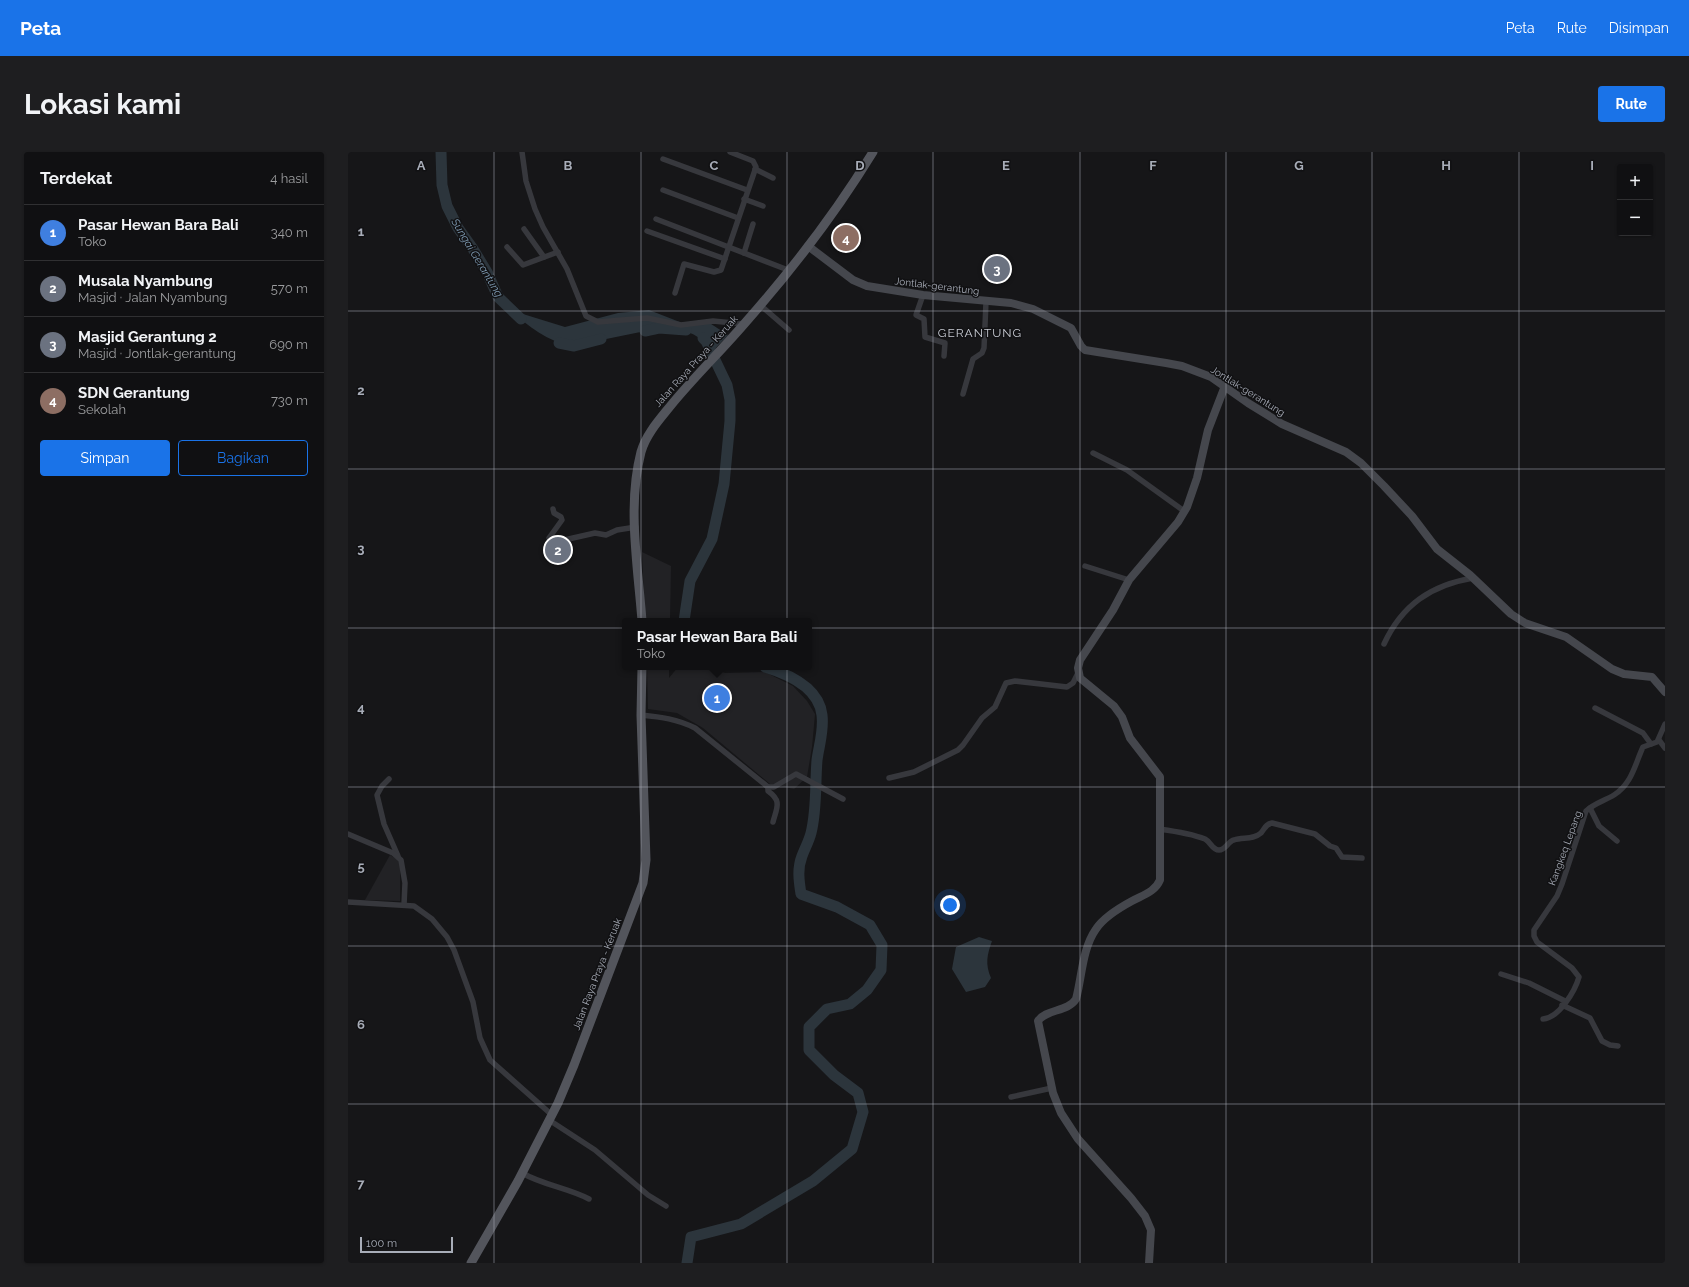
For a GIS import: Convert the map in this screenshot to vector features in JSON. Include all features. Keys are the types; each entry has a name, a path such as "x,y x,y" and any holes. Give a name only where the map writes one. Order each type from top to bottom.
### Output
{"main road":[{"name":"Jalan Raya Praya - Keruak","path":"642,618 635,487 642,452 646,442 658,421 701,370 744,324 808,246 874,152"},
{"name":"Jalan Raya Praya - Keruak","path":"471,1263 522,1172 574,1065 643,883 646,860 641,715 642,670"}],"street":[{"path":"522,152 526,181 535,209 543,227 558,252 584,313 591,320 603,322 646,318 681,325 713,321 744,324"},
{"path":"674,293 684,264 717,272 721,270 725,260 755,168 753,161 730,152"},
{"path":"663,159 747,190"},
{"path":"755,168 774,178"},
{"path":"663,190 738,218"},
{"path":"744,199 763,206"},
{"path":"656,219 788,270"},
{"path":"744,253 753,224"},
{"path":"524,230 544,258"},
{"path":"647,230 725,260"},
{"name":"Jontlak-gerantung","path":"808,246 858,283 876,289 986,302 1017,304 1046,315 1071,328 1081,346 1089,352 1124,356 1182,366 1211,377 1248,403 1282,424 1354,457 1370,471 1412,516 1438,549 1473,578 1517,619 1566,637 1612,669 1624,674 1652,677 1665,692"},
{"path":"507,247 522,265 558,252"},
{"path":"923,295 916,315 924,318 925,337 945,343 944,356"},
{"path":"963,394 973,359 982,353 984,348 986,302"},
{"path":"760,305 789,330"},
{"path":"888,778 914,772 958,750 982,718 995,707 1006,683 1015,681 1067,687 1073,683 1078,673 1080,660 1113,610 1129,580 1178,522 1184,511 1198,478 1208,430 1225,386"},
{"path":"1093,452 1127,470 1184,511"},
{"path":"553,510 554,513 562,519 549,538 553,543 578,535 595,533 606,535 617,530 636,527"},
{"path":"1085,566 1129,580"},
{"path":"1384,644 1396,620 1416,602 1444,584 1473,578"},
{"path":"1078,673 1081,680 1114,706 1122,717 1130,738 1158,773 1160,781 1159,829 1161,874 1158,885 1151,891 1121,908 1100,924 1092,935 1086,951 1076,999 1071,1005 1045,1016 1038,1021 1052,1088 1061,1113 1078,1139 1132,1198 1149,1222 1151,1230 1149,1263"},
{"path":"1595,708 1643,733 1651,744"},
{"path":"641,715 675,719 695,728 768,787 774,788 796,774 843,799"},
{"path":"1665,724 1659,740 1665,748"},
{"name":"Kangkeq Lepang","path":"1543,1019 1555,1014 1564,1003 1578,981 1578,973 1537,942 1533,934 1541,918 1557,896 1586,811 1614,795 1625,785 1632,775 1643,746 1659,740"},
{"path":"389,779 377,794 384,824 404,866 404,905"},
{"path":"768,787 768,791 776,797 778,802 773,822"},
{"path":"1590,808 1599,826 1617,841"},
{"path":"1159,829 1190,834 1209,842 1214,849 1222,850 1233,840 1257,835 1268,824 1272,823 1315,834 1330,846 1336,848 1342,857 1362,858"},
{"path":"348,834 398,856"},
{"path":"348,902 414,906 425,913 447,937 473,1002 480,1038 490,1060 550,1117 595,1150 648,1195 666,1206"},
{"path":"1502,974 1529,984 1590,1018 1602,1041 1610,1045 1618,1046"},
{"path":"1011,1097 1052,1088"},
{"path":"522,1172 534,1179 589,1199"}],"shaded area":[{"path":"510,310 565,327 618,313 649,310 690,326 708,322 728,335 712,352 702,340 690,333 676,329 660,328 572,346 546,337 524,322"},
{"path":"642,552 671,566 670,618 645,618"},
{"path":"647,670 669,670 669,678 676,670 717,670 725,673 765,672 793,686 807,701 815,714 807,777 794,789 770,784 703,728 677,713 648,709"},
{"path":"390,855 400,861 400,901 365,900"},
{"path":"979,937 992,941 987,960 991,978 985,987 966,992 952,969 956,947"}],"waterway":[{"name":"Sungai Gerantung","path":"441,152 442,185 447,206 458,228 487,272 498,297 521,319"},
{"name":"Sungai Gerantung","path":"645,331 659,328 686,330"},
{"path":"684,618 690,581 712,539 724,484 730,421 730,400 727,385 706,341 703,338"},
{"name":"Sungai Gerantung","path":"559,343 574,346 601,339"},
{"path":"687,1263 691,1237 741,1224 813,1181 852,1149 863,1112 858,1093 834,1075 809,1050 809,1027 827,1009 850,1004 867,990 881,970 882,945 870,925 837,907 801,894 799,866 813,824 817,760 821,738 822,715 820,705 809,690 792,678 773,670"}],"place":[{"name":"SDN Gerantung","path":"846,238"},
{"name":"Masjid Gerantung 2","path":"997,269"},
{"name":"Musala Nyambung","path":"558,550"},
{"name":"Pasar Hewan Bara Bali","path":"717,698"}],"district":[{"name":"GERANTUNG","path":"980,333"}]}
